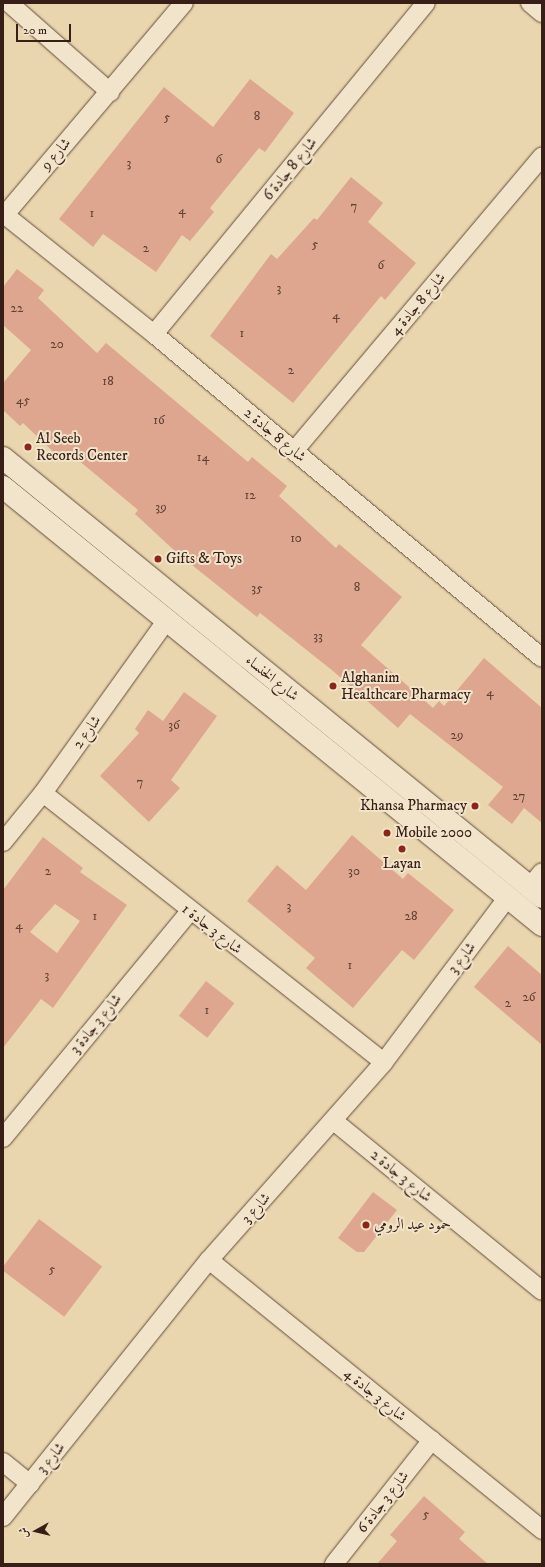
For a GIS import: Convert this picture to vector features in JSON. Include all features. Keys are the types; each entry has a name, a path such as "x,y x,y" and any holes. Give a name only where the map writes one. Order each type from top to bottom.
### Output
{"street":[{"path":"9,3 110,92"},
{"name":"شارع 9","path":"4,216 184,3"},
{"name":"شارع 8 جادة 6","path":"154,334 426,3"},
{"path":"530,3 542,13"},
{"name":"شارع 8 جادة 4","path":"294,451 542,156"},
{"name":"شارع 8 جادة 2","path":"4,216 154,334 542,658"},
{"name":"شارع الخنساء","path":"3,458 538,885"},
{"name":"شارع الخنساء","path":"3,487 542,925"},
{"name":"شارع 2","path":"3,842 43,793 167,620"},
{"name":"شارع 3 جادة 1","path":"43,793 190,911 384,1062"},
{"name":"شارع 3","path":"3,1517 209,1260 335,1122 384,1062 508,897"},
{"name":"شارع 3 جادة 3","path":"3,1138 190,911"},
{"name":"شارع 3 جادة 2","path":"335,1122 542,1291"},
{"name":"شارع 3 جادة 4","path":"209,1260 541,1526"},
{"name":"شارع 3 جادة 6","path":"334,1564 432,1440"},
{"path":"3,1462 30,1484"}],"building":[{"path":"250,79 294,113 265,152 259,148 210,208 214,212 190,241 182,235 156,272 103,234 93,247 59,219 164,87 213,127"},
{"path":"351,177 383,203 368,222 416,263 385,300 381,296 293,403 210,336 271,254 277,259 314,218 317,220"},
{"path":"17,269 44,290 38,298 97,353 106,343 248,462 252,457 287,486 279,496 336,548 339,544 402,597 361,645 433,708 439,701 444,706 484,658 542,708 542,823 524,808 512,824 488,805 503,787 410,714 398,728 333,671 260,613 257,617 177,553 135,514 138,510 71,454 64,462 23,423 20,426 3,410 3,383 31,350 3,325 3,287"},
{"path":"184,692 217,716 171,780 180,788 149,822 100,776 139,733 135,729 148,710 163,721"},
{"path":"352,835 403,879 408,873 454,910 414,960 402,950 353,1008 306,968 315,958 247,901 277,865 306,890"},
{"path":"43,837 83,868 80,872 127,905 53,1008 41,999 3,1048 3,890","holes":["55,904 80,921 57,953 30,932"]},
{"path":"508,946 542,975 542,1045 474,987"},
{"path":"206,981 234,1003 207,1038 179,1016"},
{"name":"حمود عيد الرومي","path":"373,1192 397,1210 364,1252 357,1252 338,1238"},
{"path":"39,1219 102,1267 64,1317 3,1271 3,1267"},
{"path":"424,1496 465,1532 459,1539 488,1564 377,1564 397,1541 390,1535"}],"place":[{"name":"Al Seeb Records Center","path":"28,447"},
{"name":"Gifts & Toys","path":"158,559"},
{"name":"Alghanim Healthcare Pharmacy","path":"333,686"},
{"name":"Khansa Pharmacy","path":"475,806"},
{"name":"Mobile 2000","path":"387,833"},
{"name":"Layan","path":"402,849"},
{"name":"حمود عيد الرومي","path":"366,1225"}]}
